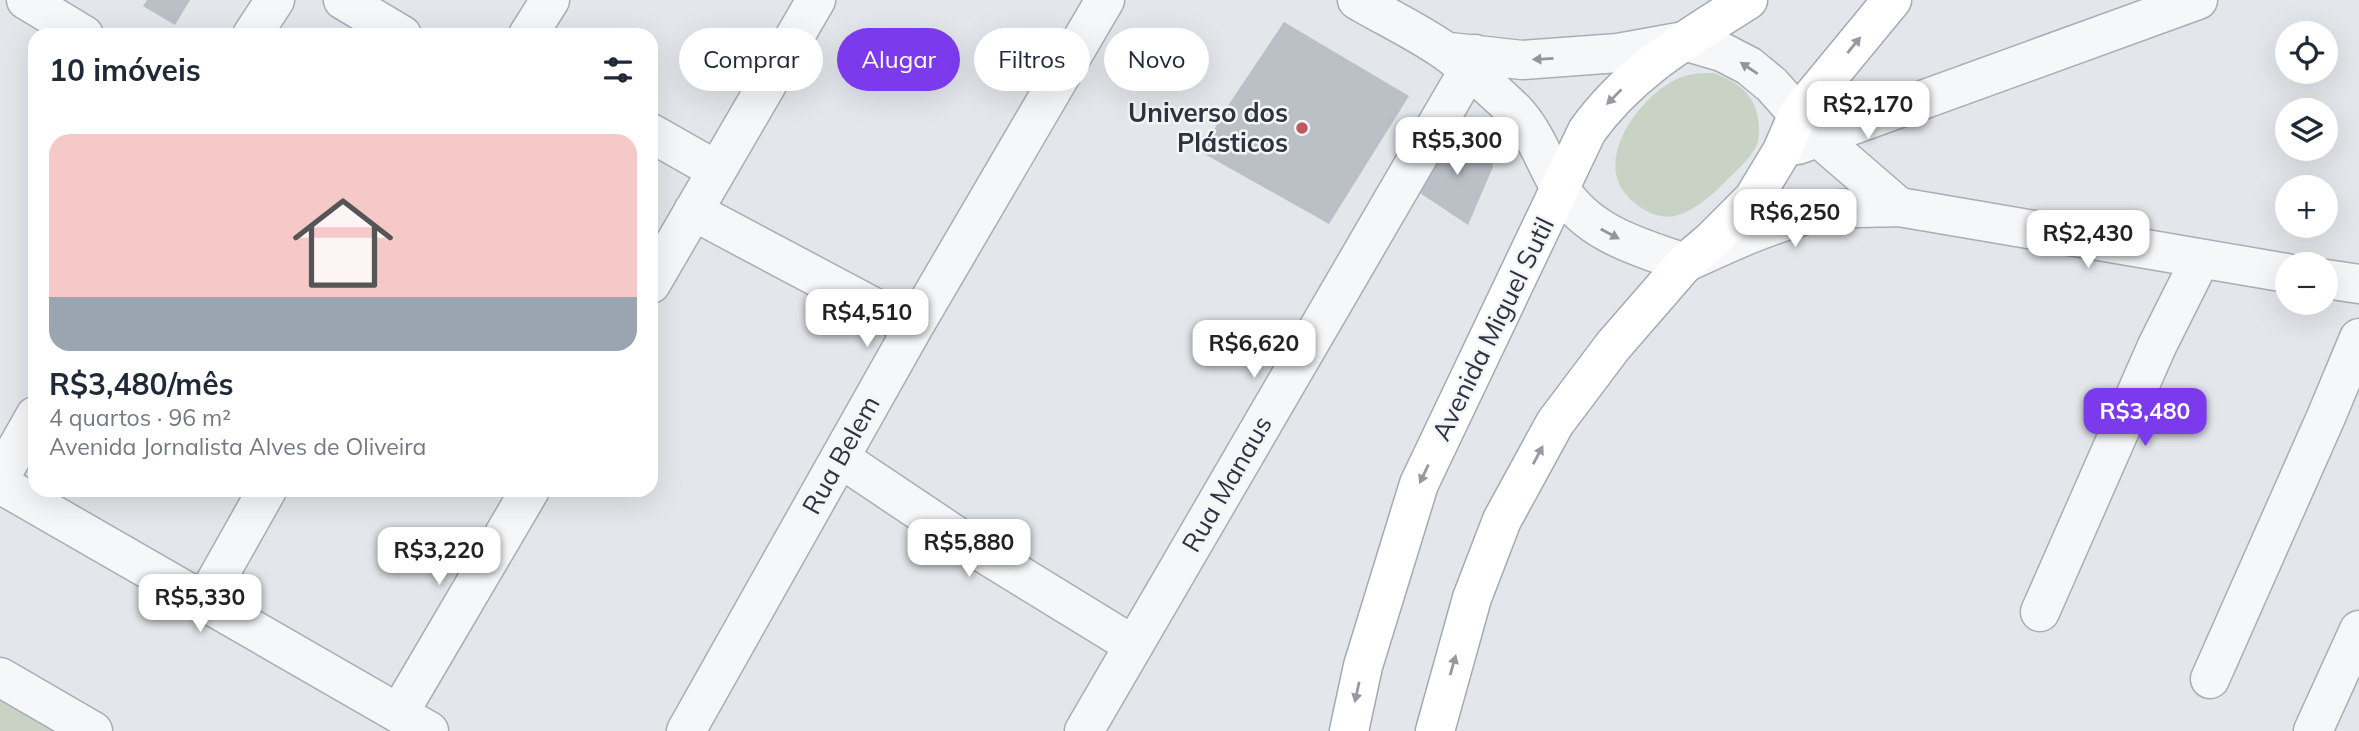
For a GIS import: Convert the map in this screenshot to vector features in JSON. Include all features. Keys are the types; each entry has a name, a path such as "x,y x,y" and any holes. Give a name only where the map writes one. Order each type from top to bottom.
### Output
{"main road":[{"name":"Avenida Miguel Sutil","path":"1349,731 1363,666 1419,484 1587,131 1605,106 1630,81 1684,41 1748,0"},
{"path":"1435,731 1472,598 1502,520 1555,424 1613,346 1685,263 1753,198 1782,151 1809,126 1892,0"}],"street":[{"path":"0,13 8,0"},
{"path":"26,0 73,28"},
{"path":"257,28 275,0"},
{"path":"343,0 390,28"},
{"path":"532,28 550,0"},
{"path":"658,272 816,0"},
{"name":"Rua Belem","path":"686,731 913,328 1105,0"},
{"path":"1357,0 1463,59 1515,111 1538,142 1561,189 1577,209 1597,227 1621,240 1685,263 1795,218 1845,209 1899,207 2275,271"},
{"path":"1809,126 2198,0"},
{"path":"1463,59 1571,57 1618,53 1684,41 1722,52 1748,66 1772,85 1809,126 1899,207"},
{"name":"Rua Manaus","path":"1084,731 1463,59"},
{"path":"658,137 716,170"},
{"path":"693,211 913,328"},
{"path":"2040,612 2157,346 2200,260"},
{"path":"2338,281 2359,284"},
{"path":"2210,679 2359,338"},
{"path":"0,478 28,428"},
{"path":"840,458 967,543 1133,645"},
{"path":"0,484 414,722 526,497"},
{"path":"204,602 263,497"},
{"path":"2313,731 2359,630"},
{"path":"0,677 93,731"}],"shaded area":[{"path":"1714,73 1739,86 1755,106 1759,126 1756,147 1714,193 1695,207 1668,217 1647,211 1629,198 1617,177 1616,160 1628,125 1653,95 1668,84 1690,75"},
{"path":"0,687 76,731 0,731"}],"building":[{"path":"147,0 190,0 175,25 143,6"},
{"name":"Universo dos Plásticos","path":"1284,22 1409,96 1329,224 1201,152 1229,104"},
{"path":"1453,131 1490,155 1493,167 1468,225 1414,189"}],"place":[{"name":"Universo dos Plásticos","path":"1302,128"}]}
